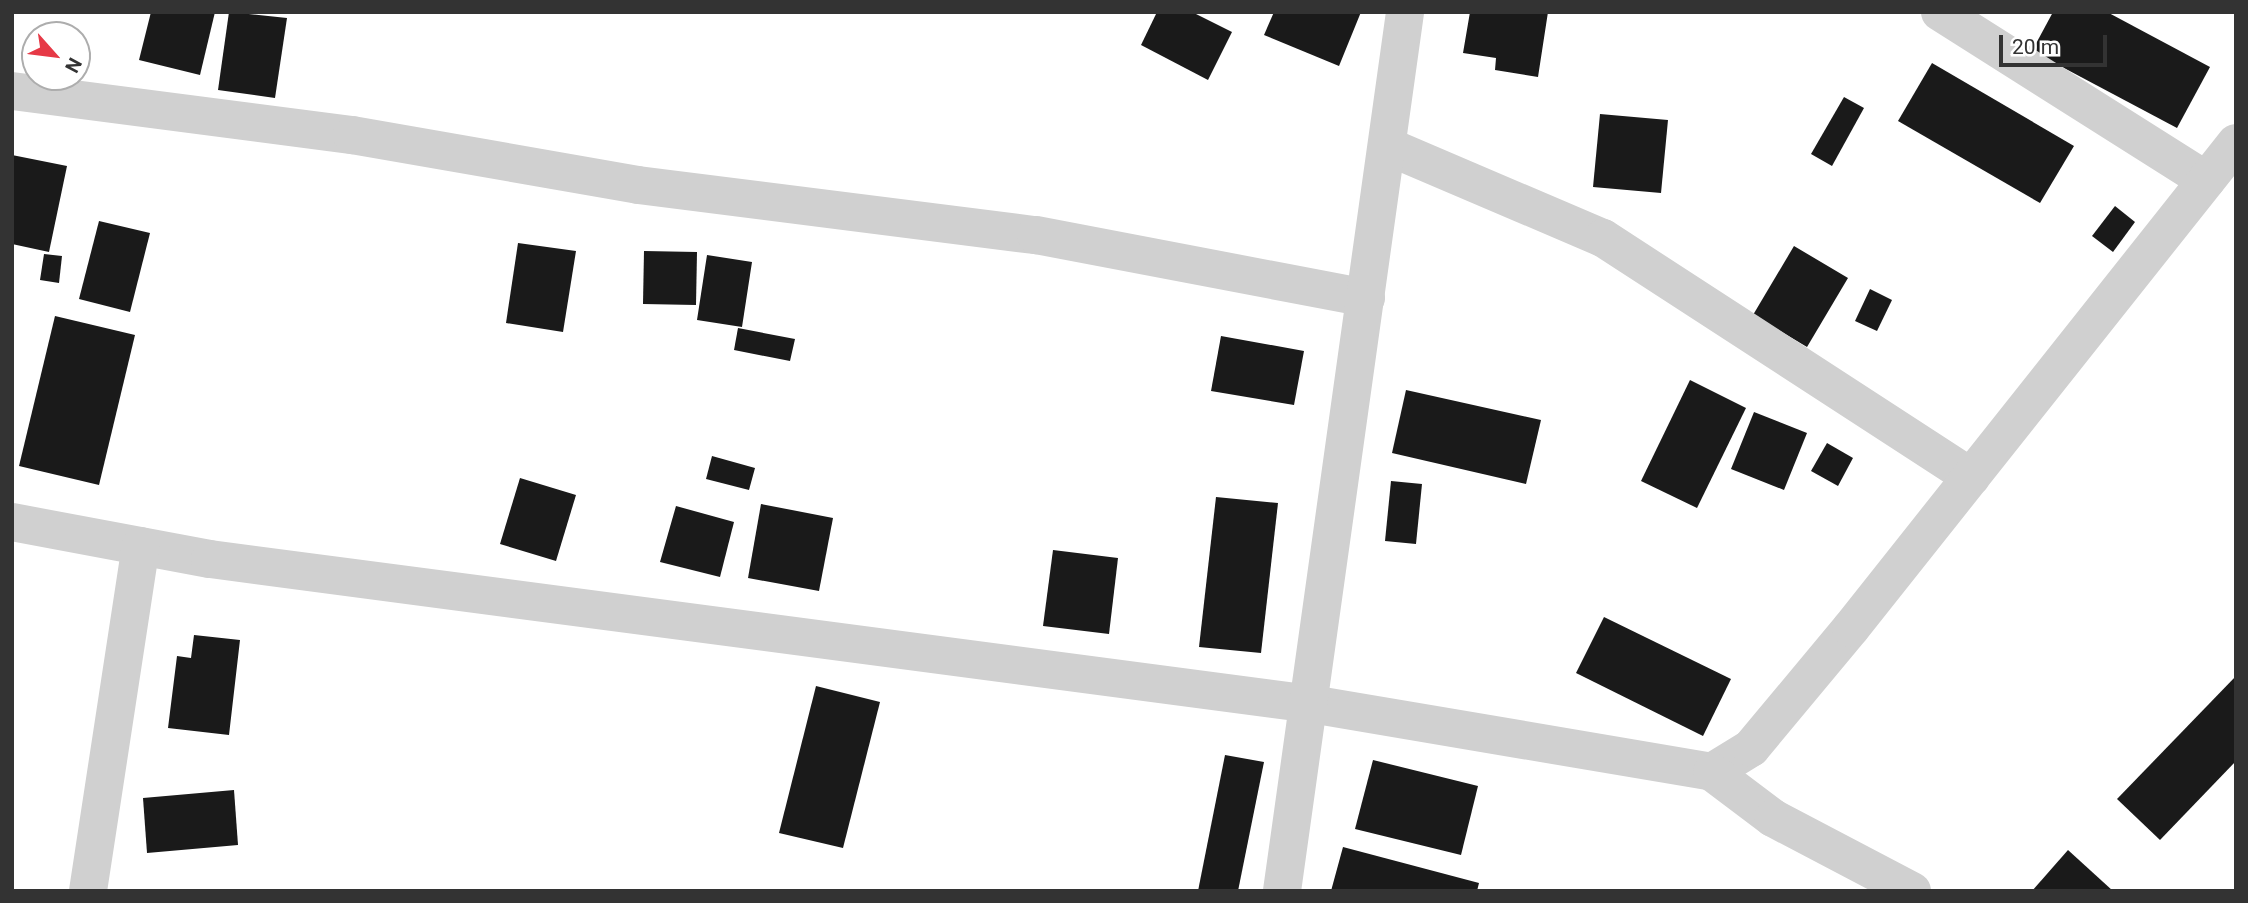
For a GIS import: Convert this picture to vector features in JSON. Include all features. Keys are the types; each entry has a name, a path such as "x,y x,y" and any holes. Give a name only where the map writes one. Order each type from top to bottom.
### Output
{"street":[{"path":"1282,891 1311,704 1405,12"},
{"path":"1940,12 2206,180"},
{"path":"12,91 352,135 638,185 1036,235 1366,298"},
{"path":"1712,772 1751,748 1971,477 2236,143"},
{"path":"1387,146 1603,239 1971,477"},
{"path":"12,522 141,546 1311,704 1712,772 1773,818 1912,891"},
{"path":"88,891 141,546"}],"building":[{"path":"151,12 215,12 200,75 139,60"},
{"path":"229,12 287,18 275,98 218,90"},
{"path":"1157,12 1192,12 1232,32 1208,80 1141,45"},
{"path":"1274,12 1361,12 1339,66 1264,35"},
{"path":"1470,12 1548,12 1538,77 1495,70 1496,58 1463,53"},
{"path":"2053,12 2107,12 2210,67 2177,128 2032,51"},
{"path":"1932,63 2074,146 2040,203 1898,121"},
{"path":"1844,97 1864,108 1832,166 1811,154"},
{"path":"1600,114 1668,120 1661,193 1593,187"},
{"path":"12,155 67,166 49,252 12,244"},
{"path":"2115,206 2135,222 2113,252 2092,236"},
{"path":"99,221 150,233 130,312 79,299"},
{"path":"518,243 576,251 563,332 506,323"},
{"path":"1794,246 1848,278 1807,347 1753,315"},
{"path":"644,251 697,252 696,305 643,304"},
{"path":"44,254 62,256 59,283 40,280"},
{"path":"707,255 752,262 742,327 697,320"},
{"path":"1870,289 1892,300 1877,331 1855,321"},
{"path":"55,316 135,335 99,485 19,466"},
{"path":"738,328 795,339 790,361 734,350"},
{"path":"1221,336 1304,351 1294,405 1211,391"},
{"path":"1690,380 1746,408 1697,508 1641,481"},
{"path":"1406,390 1541,420 1526,484 1392,453"},
{"path":"1754,412 1807,433 1784,490 1731,469"},
{"path":"1827,443 1853,458 1838,486 1811,471"},
{"path":"712,456 755,468 749,490 706,479"},
{"path":"520,478 576,495 556,561 500,544"},
{"path":"1391,481 1422,484 1416,544 1385,541"},
{"path":"1216,497 1278,503 1261,653 1199,647"},
{"path":"761,504 833,518 819,591 748,578"},
{"path":"676,506 734,522 720,577 660,562"},
{"path":"1053,550 1118,558 1109,634 1043,626"},
{"path":"1604,617 1731,679 1703,736 1576,673"},
{"path":"194,635 240,640 229,735 168,728 177,656 191,658"},
{"path":"2236,676 2236,761 2160,840 2117,799"},
{"path":"816,686 880,702 843,848 779,833"},
{"path":"1225,755 1264,762 1238,891 1198,891"},
{"path":"1373,760 1478,786 1461,855 1355,829"},
{"path":"234,790 238,845 147,853 143,798"},
{"path":"1343,847 1479,883 1477,891 1331,891"},
{"path":"2068,850 2113,891 2032,891"}]}
